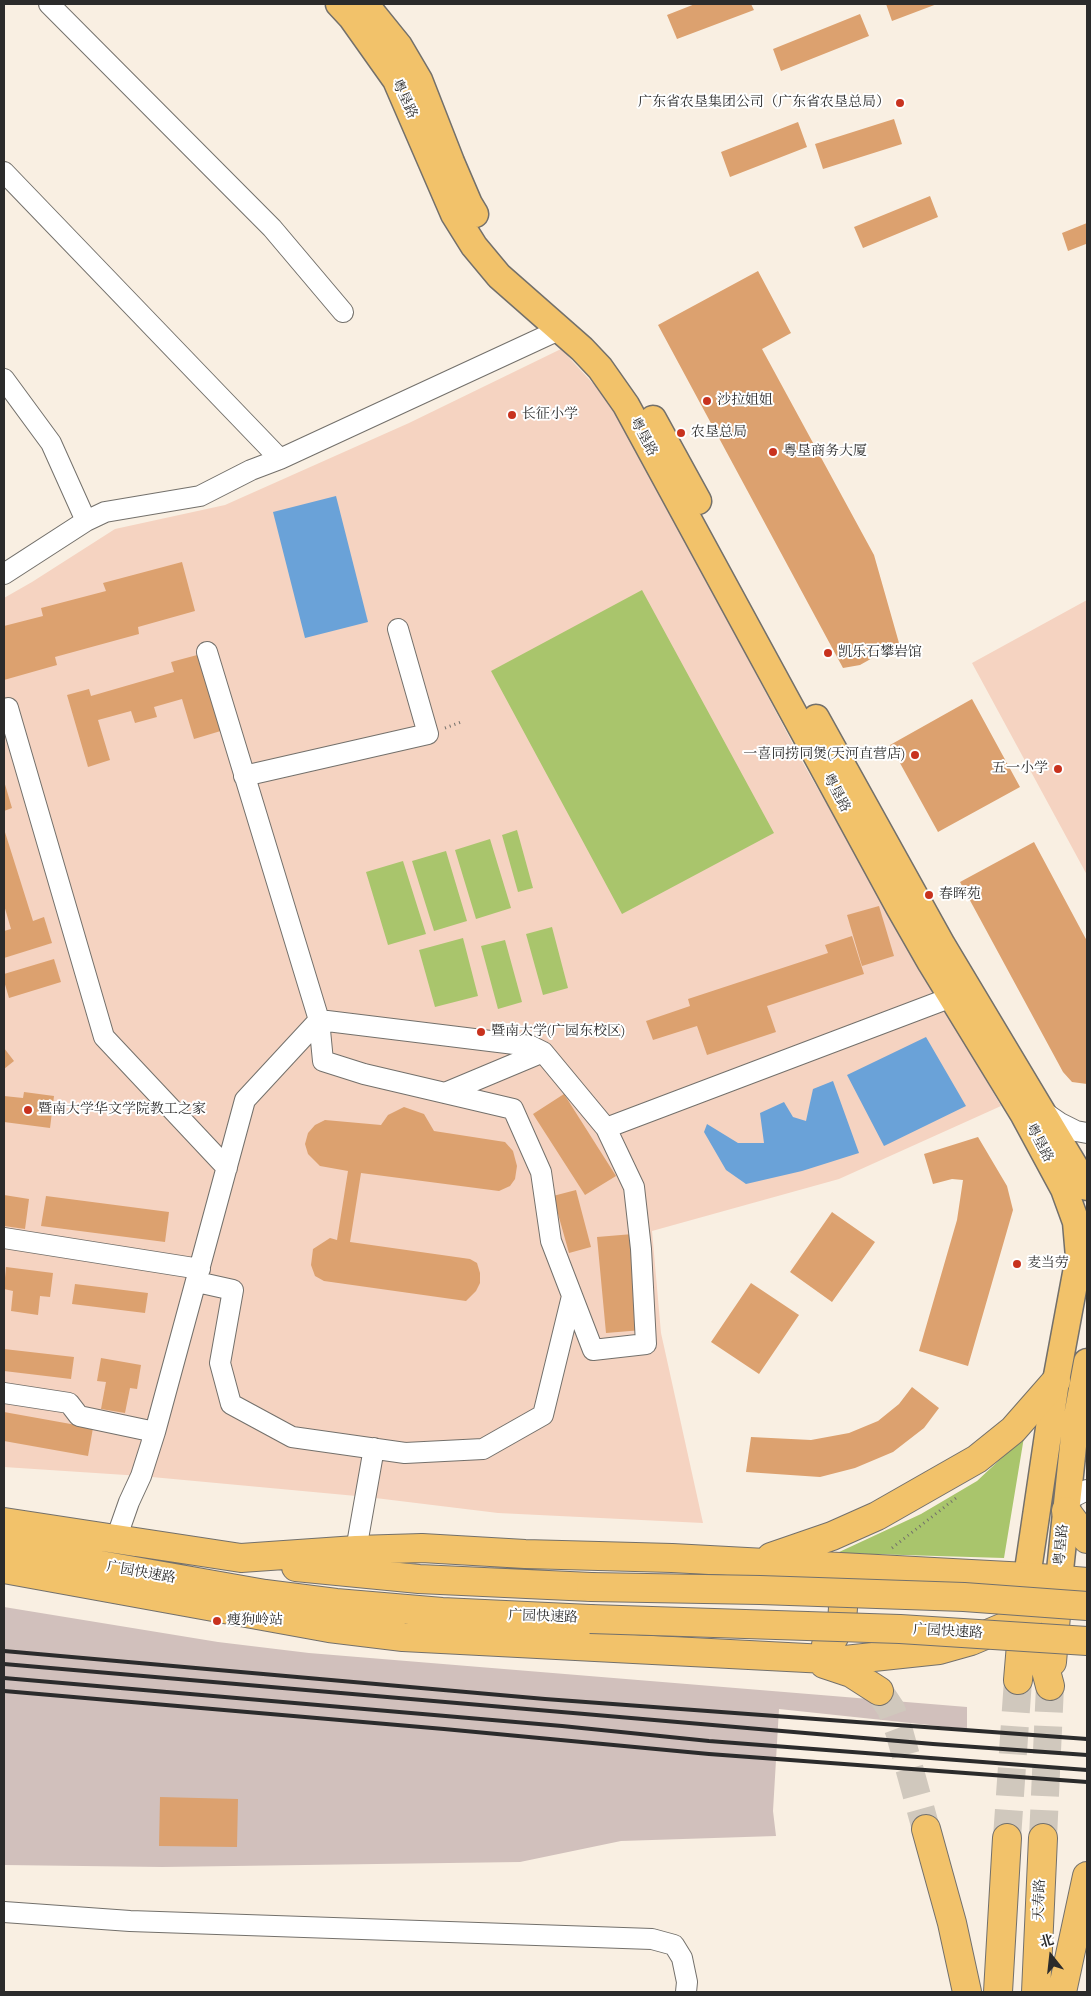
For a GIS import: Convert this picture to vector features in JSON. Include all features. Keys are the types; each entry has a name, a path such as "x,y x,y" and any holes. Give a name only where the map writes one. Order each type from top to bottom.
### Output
{"highway":[{"path":"754,1563 821,1541 868,1520 977,1459 1013,1430 1056,1381"},
{"path":"1073,1500 1087,1539"},
{"name":"广园快速路","path":"4,1522 241,1558"},
{"name":"广园快速路","path":"4,1548 265,1594 336,1603 442,1612 590,1619 900,1629 1087,1641"},
{"path":"241,1558 356,1550 422,1548 942,1572 1087,1582"},
{"path":"241,1558 341,1572 409,1578 591,1587 760,1590 964,1597 1087,1606"},
{"path":"4,1559 147,1574"},
{"path":"806,1658 820,1651 834,1637 842,1621 843,1608 840,1592 819,1566"},
{"path":"4,1569 275,1619 403,1637 846,1660 939,1650 971,1641 1023,1620 1038,1608 1059,1580"},
{"path":"942,1572 988,1592 1008,1606 1023,1620 1045,1667 1050,1686 1059,1580"},
{"path":"1027,1577 1018,1680 1030,1656 1045,1634 1055,1626 1087,1612"},
{"path":"806,1658 850,1672 879,1691"},
{"path":"926,1829 954,1931 967,1992"},
{"path":"998,1992 1007,1838"},
{"name":"天寿路","path":"1036,1992 1043,1838"},
{"path":"1062,1992 1087,1876"}],"main road":[{"name":"粤垦路","path":"339,4 362,31 396,80 454,214 474,246 499,276 582,349 600,368 626,405 857,832 952,998 1024,1115 1064,1189 1084,1216 1079,1257 1056,1381 1027,1577"},
{"name":"粤垦路","path":"365,4 400,46 419,80 469,204 491,240 517,269 603,345 635,388 674,454 781,656 938,938 1044,1112 1087,1187"},
{"name":"粤垦路","path":"1059,1580 1073,1500 1072,1464 1081,1436 1087,1362"}],"street":[{"path":"49,4 272,228 343,312"},
{"path":"4,172 280,459"},
{"path":"4,574 86,521 105,512 200,496 251,470 280,459 561,329"},
{"path":"4,380 51,443 86,521"},
{"path":"244,776 428,734 398,629"},
{"path":"207,652 319,1020 323,1061 364,1074 513,1110 542,1172 551,1241 593,1350 646,1344 641,1249 634,1187 606,1128 543,1052 531,1046 319,1020"},
{"path":"8,708 104,1037 227,1168"},
{"path":"606,1128 952,998"},
{"path":"116,1539 128,1502 141,1476 155,1432 245,1100 319,1020"},
{"path":"445,1093 543,1052"},
{"path":"1044,1112 1060,1124 1076,1131 1087,1133"},
{"path":"4,1238 199,1275 233,1290 220,1363 230,1404 292,1436 404,1453 483,1449 543,1414 572,1296"},
{"path":"4,1393 69,1403 78,1416 155,1432"},
{"path":"1081,1436 1087,1401"},
{"path":"356,1550 374,1448"},
{"path":"4,1912 130,1922 652,1939 674,1945 682,1958 687,1982 686,1992"}],"shaded area":[{"name":"暨南大学(广园东校区)","path":"561,349 614,406 803,763 1001,1106 839,1179 652,1231 661,1333 703,1523 498,1513 367,1497 141,1476 4,1467 4,598 115,529 225,505 409,423"},
{"name":"五一小学","path":"1087,600 1087,875 972,663"},
{"path":"4,1607 218,1642 309,1653 967,1707 967,1729 779,1709 773,1811 776,1836 621,1841 520,1862 162,1867 4,1865"}],"green space":[{"path":"642,590 774,833 622,914 491,671"},
{"path":"517,830 533,888 518,892 502,835"},
{"path":"490,839 511,908 476,919 455,850"},
{"path":"446,851 467,921 434,931 412,861"},
{"path":"403,861 426,934 388,945 366,872"},
{"path":"552,927 568,988 543,995 526,934"},
{"path":"463,938 478,996 435,1007 419,950"},
{"path":"505,940 522,1002 498,1009 481,946"},
{"path":"1024,1437 1004,1558 837,1553 921,1514 977,1481"}],"water":[{"path":"336,496 368,622 305,638 273,512"},
{"path":"926,1037 966,1106 884,1146 847,1075"},
{"path":"833,1081 859,1153 802,1171 746,1184 726,1170 704,1132 707,1124 738,1143 764,1143 760,1113 784,1102 793,1117 806,1121 813,1089"}],"building":[{"path":"695,4 751,4 754,10 677,39 667,15"},
{"path":"886,4 937,4 892,21"},
{"path":"860,14 869,36 781,71 773,49"},
{"path":"894,119 902,144 823,169 815,144"},
{"path":"798,122 807,147 730,177 721,152"},
{"path":"930,196 938,217 863,248 854,227"},
{"path":"1087,223 1087,248 1086,244 1068,251 1062,233"},
{"name":"粤垦商务大厦","path":"758,271 791,333 762,349 874,555 899,643 860,665 843,668 658,325"},
{"path":"182,562 195,611 138,627 139,634 55,657 57,665 4,680 4,626 43,616 41,608 106,591 103,583"},
{"path":"201,654 224,730 194,739 182,699 154,707 157,717 135,723 131,711 98,720 110,760 88,767 67,695 89,689 91,696 174,672 171,662"},
{"path":"972,699 1020,787 938,832 890,745"},
{"path":"4,781 12,808 4,811"},
{"path":"4,829 33,921 44,917 52,943 4,958 4,931 11,929 4,905"},
{"path":"1034,842 1087,941 1087,1084 1072,1082 1063,1072 960,882"},
{"path":"879,906 894,956 862,966 847,915"},
{"path":"852,936 864,974 767,1006 776,1032 707,1055 697,1026 653,1040 646,1021 690,1006 688,999 828,953 825,945"},
{"path":"54,959 61,982 9,998 4,974"},
{"path":"4,1048 14,1061 4,1069"},
{"name":"暨南大学华文学院教工之家","path":"24,1092 54,1096 50,1128 4,1122 4,1096 23,1098"},
{"path":"564,1094 616,1176 585,1195 533,1114"},
{"path":"404,1107 424,1114 434,1131 505,1142 513,1151 517,1166 515,1179 510,1186 499,1191 361,1173 350,1242 470,1259 477,1263 480,1283 476,1291 466,1301 324,1281 315,1276 311,1265 313,1249 330,1238 337,1240 348,1171 320,1166 308,1154 305,1144 308,1133 315,1125 325,1120 381,1125 388,1115"},
{"path":"978,1137 1007,1186 1013,1210 968,1366 919,1351 957,1220 963,1180 952,1179 933,1184 924,1154"},
{"path":"576,1190 591,1247 569,1253 553,1196"},
{"path":"4,1195 29,1199 25,1229 4,1226"},
{"path":"46,1196 169,1212 165,1242 41,1226"},
{"path":"832,1212 875,1242 832,1302 790,1272"},
{"path":"633,1234 642,1330 606,1333 597,1237"},
{"path":"6,1267 53,1273 50,1297 40,1296 38,1315 11,1311 13,1291 4,1289"},
{"path":"751,1283 799,1315 759,1374 711,1342"},
{"path":"75,1284 148,1293 145,1313 72,1304"},
{"path":"4,1349 74,1357 71,1379 4,1371"},
{"path":"101,1358 141,1365 137,1389 130,1388 125,1413 101,1409 106,1382 97,1381"},
{"path":"912,1387 939,1408 924,1428 893,1452 855,1468 820,1477 746,1472 751,1437 811,1440 849,1433 878,1421 899,1404"},
{"path":"4,1412 93,1428 88,1456 4,1441"},
{"path":"160,1797 238,1799 237,1847 159,1846"}],"tunnel":[{"path":"1007,1838 1018,1680"},
{"path":"1043,1838 1050,1686"},
{"path":"879,1691 891,1709 899,1731 926,1829"}],"railway":[{"path":"4,1651 545,1699 1087,1739"},
{"path":"4,1664 933,1744 1087,1755"},
{"path":"4,1678 562,1726 709,1741 1087,1770"},
{"path":"4,1691 709,1754 1087,1782"}],"place":[{"name":"广东省农垦集团公司（广东省农垦总局）","path":"900,103"},
{"name":"沙拉姐姐","path":"707,401"},
{"name":"长征小学","path":"512,415"},
{"name":"农垦总局","path":"681,433"},
{"name":"粤垦商务大厦","path":"773,452"},
{"name":"凯乐石攀岩馆","path":"828,653"},
{"name":"一喜同捞同煲(天河直营店)","path":"915,755"},
{"name":"五一小学","path":"1058,769"},
{"name":"春晖苑","path":"929,895"},
{"name":"暨南大学(广园东校区)","path":"481,1032"},
{"name":"暨南大学华文学院教工之家","path":"28,1110"},
{"name":"麦当劳","path":"1017,1264"},
{"name":"瘦狗岭站","path":"217,1621"}]}
